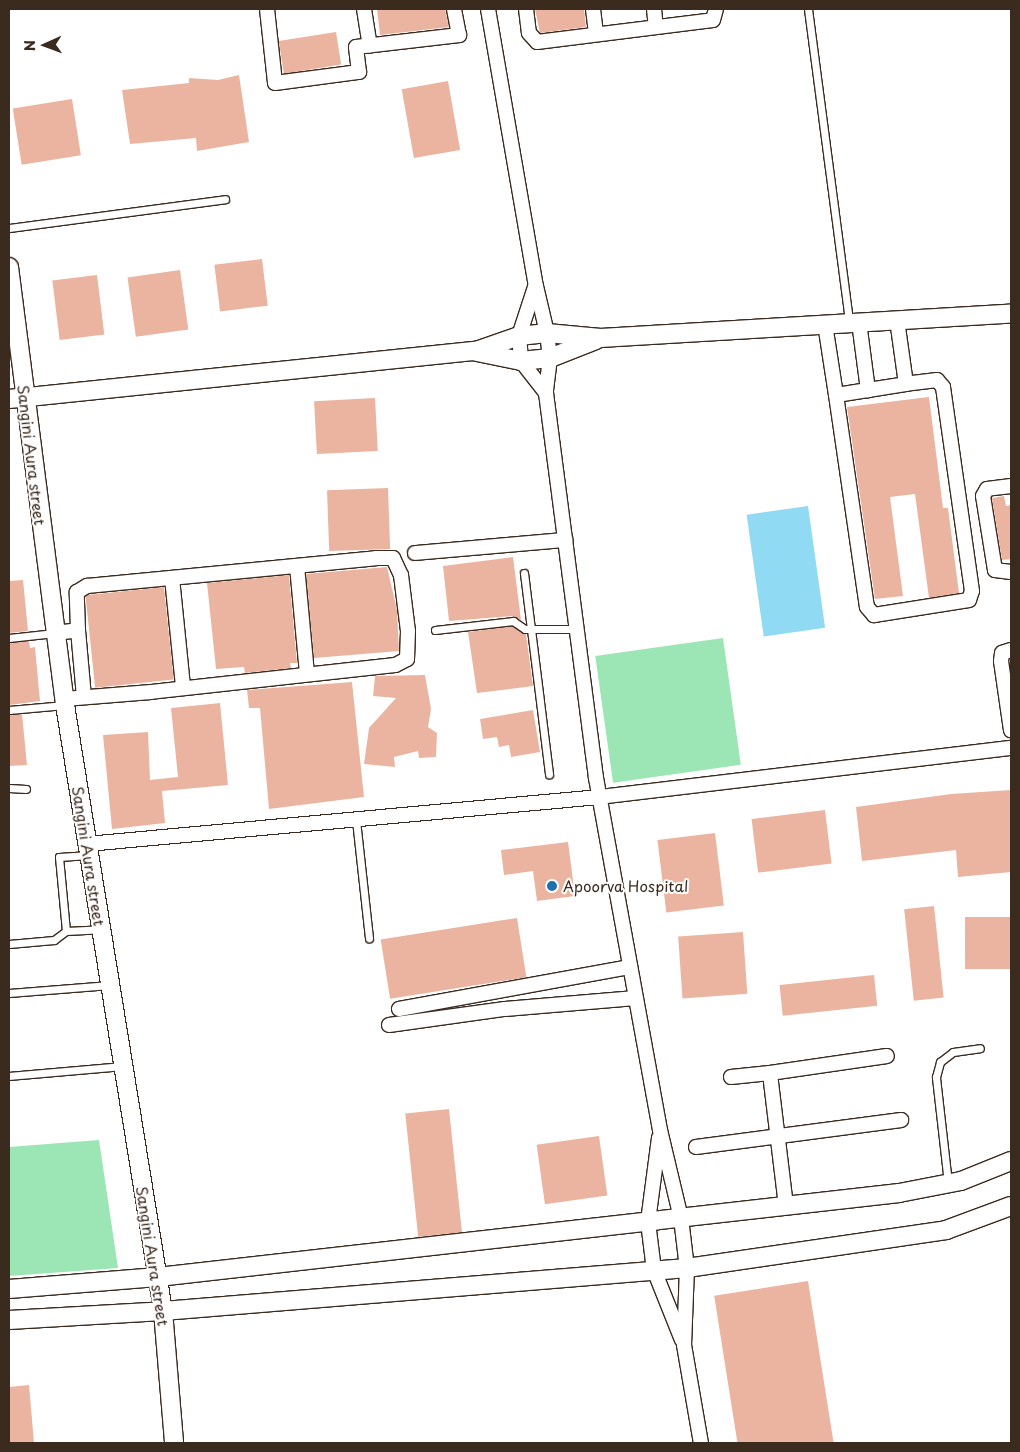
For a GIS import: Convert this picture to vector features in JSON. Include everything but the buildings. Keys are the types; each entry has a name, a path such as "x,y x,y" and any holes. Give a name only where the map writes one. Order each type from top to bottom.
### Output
{"street":[{"path":"267,9 275,83 359,72 356,47 459,35 454,9"},
{"path":"364,9 370,46"},
{"path":"488,9 536,286 547,333 550,358 546,394 599,797 660,1130 681,1218 687,1268 684,1346"},
{"path":"526,9 529,33 535,41 713,20 716,9"},
{"path":"593,9 596,34"},
{"path":"654,9 656,27"},
{"name":"Sangini Aura street","path":"9,273 17,398 55,633 64,702 158,1277 163,1311 174,1443"},
{"path":"536,286 519,336 521,361 546,394"},
{"path":"17,398 476,352 519,336 547,333 601,338 1011,314"},
{"path":"897,320 906,384"},
{"path":"854,322 868,390"},
{"path":"825,324 868,611 874,615 969,600 972,591 943,386 936,380 836,395"},
{"path":"476,352 521,361 550,358 601,338"},
{"path":"1011,486 988,490 983,496 996,570 1011,572"},
{"path":"415,553 565,540"},
{"path":"64,702 84,697 395,665 407,659 408,631 401,575 393,558 88,586 77,592 78,630 84,697"},
{"path":"297,566 307,673"},
{"path":"172,578 183,688"},
{"path":"55,633 78,630"},
{"path":"1011,650 1002,653 1000,661 1011,730"},
{"path":"88,850 356,820 599,797 1011,748"},
{"path":"399,1009 630,967"},
{"path":"389,1025 506,1010 636,998"},
{"path":"731,1077 887,1056"},
{"path":"770,1073 786,1206"},
{"path":"696,1147 901,1120"},
{"path":"660,1130 648,1222 654,1270 684,1346 701,1443"},
{"path":"9,1289 158,1277 899,1193 948,1183 1011,1162"},
{"path":"9,1320 163,1311 687,1268 946,1230 1011,1206"}],"lane":[{"path":"808,9 854,322"},
{"path":"9,228 225,199"},
{"path":"524,573 549,774"},
{"path":"435,630 513,621 525,629 576,629"},
{"path":"9,638 55,633"},
{"path":"9,710 64,702"},
{"path":"9,788 26,789"},
{"path":"356,820 369,938"},
{"path":"66,931 59,857 88,850"},
{"path":"9,944 54,940 66,931 101,929"},
{"path":"9,993 110,985"},
{"path":"948,1183 936,1077 940,1062 953,1052 980,1048"},
{"path":"9,1076 123,1066"}],"green space":[{"path":"723,638 741,765 613,783 595,656"},
{"path":"99,1140 118,1268 9,1276 9,1147"}],"water":[{"path":"808,506 825,628 764,636 747,515"}],"place":[{"name":"Apoorva Hospital","path":"552,886"}]}
